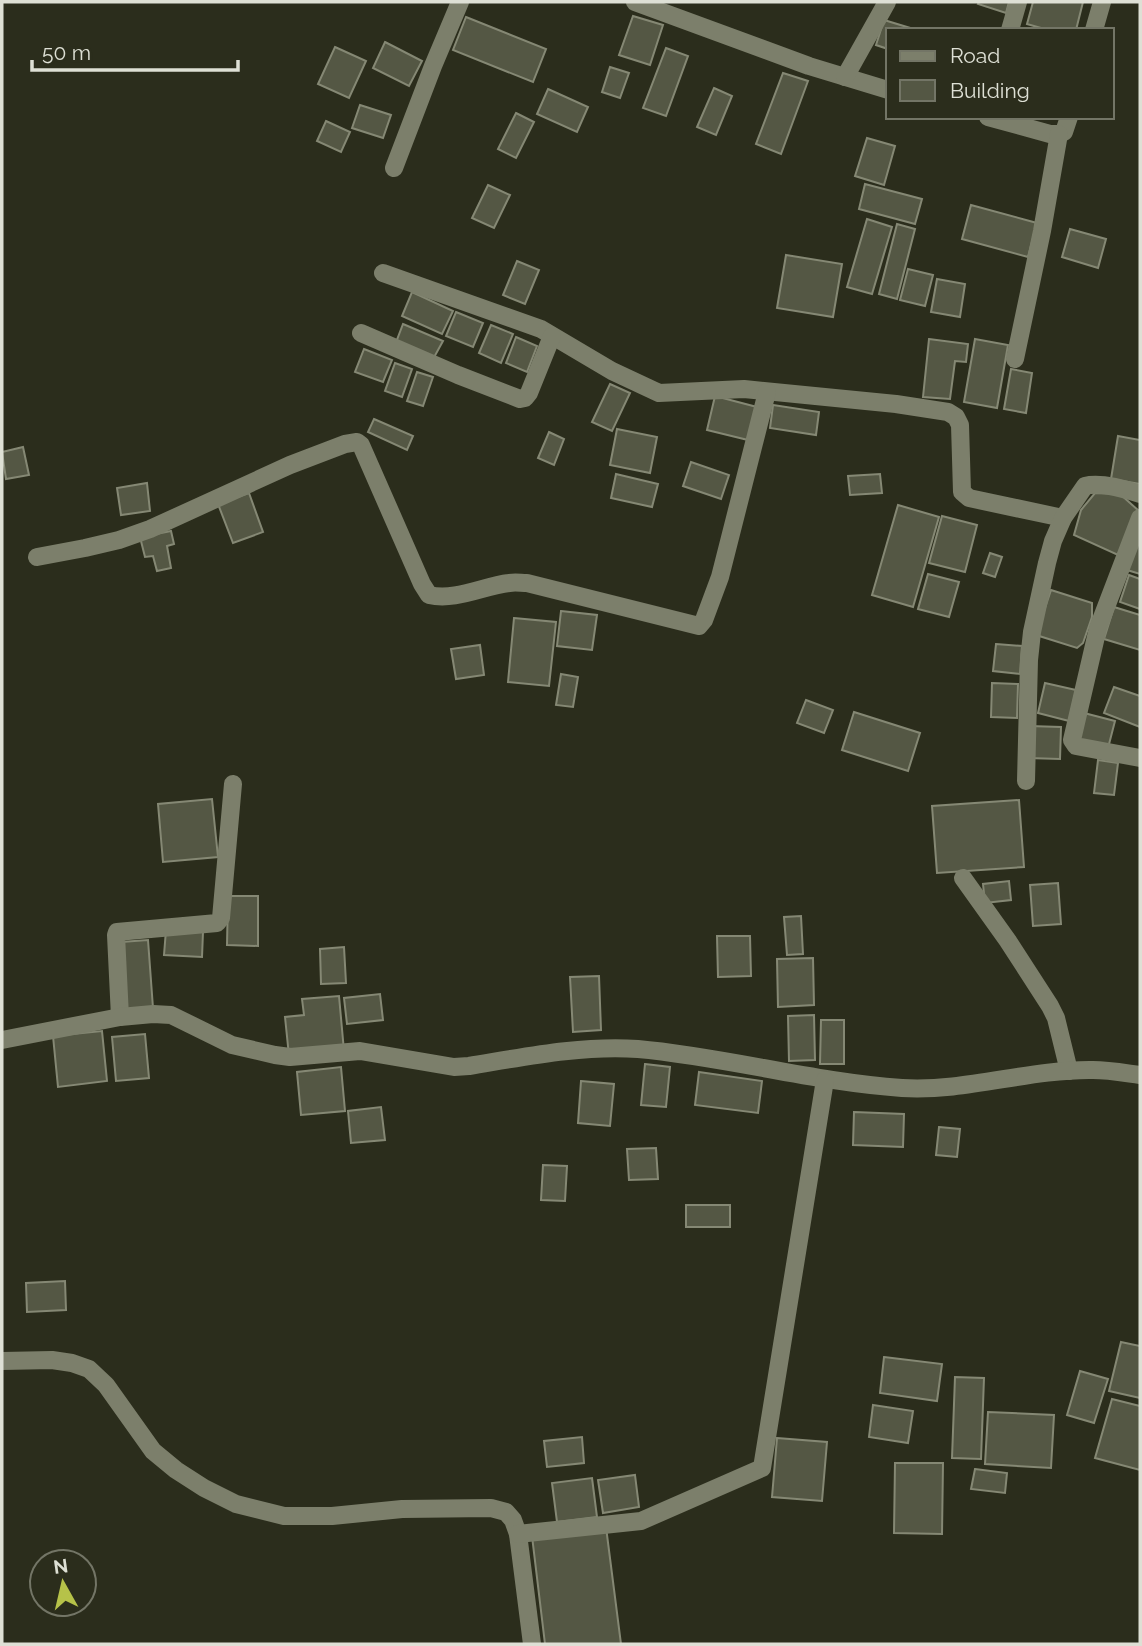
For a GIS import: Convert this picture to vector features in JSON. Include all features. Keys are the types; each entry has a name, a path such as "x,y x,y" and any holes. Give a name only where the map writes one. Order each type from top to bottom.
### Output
{"street":[{"path":"394,168 460,2"},
{"path":"635,2 809,66 886,89"},
{"path":"845,77 887,2"},
{"path":"1011,28 1018,2"},
{"path":"1095,28 1102,2"},
{"path":"995,119 1050,134 1064,132 1068,119"},
{"path":"1015,359 1059,134"},
{"path":"383,273 532,326 612,371 659,393 727,389 896,404 948,412 956,417 960,425 962,492 969,498 1063,517"},
{"path":"361,332 520,399 529,393 552,336"},
{"path":"37,558 85,548 150,529 290,465 356,442 361,445 429,595 449,596 510,583 527,583 699,626 704,620 720,577 767,392"},
{"path":"1026,781 1030,645 1047,563 1063,517 1085,486 1126,489 1140,494"},
{"path":"1140,518 1098,628 1072,740 1076,746 1140,758"},
{"path":"120,1017 117,932 216,923 221,918 233,784"},
{"path":"963,878 1050,1006 1056,1018 1069,1071"},
{"path":"2,1040 120,1017 153,1014 171,1015 232,1045 290,1057 360,1051 454,1067 568,1051 637,1049 713,1058 825,1080 904,1088 945,1087 1069,1071 1093,1070 1140,1075"},
{"path":"518,1534 641,1521 762,1468 825,1080"},
{"path":"2,1361 52,1360 89,1369 106,1385 153,1451 204,1488 236,1504 284,1516 491,1508 506,1512 513,1520 518,1534 532,1644"}],"building":[{"path":"1009,2 1006,13 978,4"},
{"path":"1033,2 1083,2 1076,28 1041,28 1027,24"},
{"path":"633,16 663,25 650,65 619,55"},
{"path":"466,17 546,49 533,82 453,50"},
{"path":"884,20 910,28 886,28 886,48 876,45"},
{"path":"385,42 422,61 409,86 373,68"},
{"path":"335,47 366,61 349,98 318,84"},
{"path":"666,48 688,56 666,116 643,108"},
{"path":"610,67 629,73 620,98 602,92"},
{"path":"783,73 808,81 781,154 756,144"},
{"path":"714,88 732,96 716,135 697,127"},
{"path":"548,89 588,107 577,132 537,114"},
{"path":"360,105 391,115 383,138 352,128"},
{"path":"516,113 534,122 516,158 498,149"},
{"path":"326,121 350,132 341,152 317,141"},
{"path":"867,138 895,146 884,185 855,176"},
{"path":"865,184 922,199 915,224 859,209"},
{"path":"488,185 510,195 494,228 472,218"},
{"path":"971,205 1037,223 1028,257 962,239"},
{"path":"867,219 892,227 872,294 847,287"},
{"path":"897,224 915,229 897,299 879,294"},
{"path":"1070,229 1106,239 1098,268 1062,257"},
{"path":"786,255 842,264 833,317 777,308"},
{"path":"517,261 539,270 525,304 503,295"},
{"path":"908,269 933,275 925,306 900,300"},
{"path":"937,279 965,284 960,317 931,312"},
{"path":"412,292 453,311 442,334 402,316"},
{"path":"456,312 483,323 473,347 446,336"},
{"path":"403,324 443,341 432,361 395,345"},
{"path":"491,325 513,334 501,363 479,353"},
{"path":"516,337 537,346 527,372 506,363"},
{"path":"929,339 968,344 966,362 955,361 950,399 923,397"},
{"path":"975,339 1008,345 997,408 964,402"},
{"path":"364,349 392,360 383,382 355,372"},
{"path":"395,363 412,369 402,397 385,391"},
{"path":"1011,369 1032,373 1026,413 1004,409"},
{"path":"417,372 433,377 423,406 407,401"},
{"path":"610,384 630,393 612,431 592,422"},
{"path":"715,396 757,407 748,440 707,430"},
{"path":"773,405 819,412 816,435 770,428"},
{"path":"374,419 413,436 407,450 368,432"},
{"path":"617,429 657,437 650,473 610,465"},
{"path":"549,432 564,439 554,465 538,458"},
{"path":"1118,436 1140,440 1140,484 1111,479"},
{"path":"23,447 29,475 6,479 2,452"},
{"path":"691,462 729,475 721,499 683,486"},
{"path":"616,474 658,484 652,507 611,498"},
{"path":"880,474 882,493 850,495 848,476"},
{"path":"147,483 150,511 121,515 117,488"},
{"path":"249,493 263,532 233,543 218,504"},
{"path":"1095,493 1120,494 1139,511 1118,555 1074,535 1081,510"},
{"path":"898,505 939,517 913,607 872,595"},
{"path":"942,516 977,525 965,572 929,563"},
{"path":"1140,527 1140,574 1127,570"},
{"path":"171,531 174,544 167,546 171,568 157,571 153,556 145,557 141,541 146,536"},
{"path":"990,553 1002,557 995,577 983,573"},
{"path":"928,574 959,582 949,617 918,609"},
{"path":"1129,575 1140,579 1140,609 1120,602"},
{"path":"1051,590 1092,603 1092,617 1083,643 1077,648 1036,635"},
{"path":"1114,607 1140,615 1140,650 1104,639"},
{"path":"561,611 597,615 592,650 557,646"},
{"path":"514,618 556,622 549,686 508,682"},
{"path":"996,644 1022,646 1020,674 993,671"},
{"path":"480,645 484,675 456,679 451,649"},
{"path":"561,674 578,677 573,707 556,705"},
{"path":"992,683 1018,684 1017,718 991,717"},
{"path":"1045,683 1076,690 1069,721 1038,713"},
{"path":"1114,687 1140,696 1140,727 1104,713"},
{"path":"806,700 833,710 824,733 797,723"},
{"path":"854,712 920,733 908,771 842,750"},
{"path":"1084,713 1115,721 1108,748 1077,741"},
{"path":"1029,726 1061,727 1060,759 1028,758"},
{"path":"1098,760 1118,763 1114,795 1094,793"},
{"path":"212,799 218,857 163,862 158,804"},
{"path":"1019,800 1024,867 937,873 932,806"},
{"path":"1009,881 1011,900 985,903 983,884"},
{"path":"1058,883 1061,924 1033,926 1030,885"},
{"path":"228,896 258,896 258,946 227,945"},
{"path":"801,916 803,954 787,955 784,917"},
{"path":"166,930 203,932 202,957 164,955"},
{"path":"717,936 750,936 751,976 718,977"},
{"path":"148,940 153,1008 126,1010 121,942"},
{"path":"344,947 346,983 321,984 320,949"},
{"path":"813,958 814,1005 778,1007 777,959"},
{"path":"599,976 601,1030 573,1032 570,977"},
{"path":"380,994 383,1020 347,1024 344,998"},
{"path":"339,996 344,1051 289,1056 285,1017 304,1015 302,999"},
{"path":"814,1015 815,1060 789,1061 788,1016"},
{"path":"821,1020 844,1020 844,1064 820,1064"},
{"path":"102,1031 107,1081 58,1087 53,1036"},
{"path":"145,1034 149,1078 116,1081 112,1037"},
{"path":"645,1064 670,1067 666,1107 641,1105"},
{"path":"341,1067 345,1111 301,1115 297,1072"},
{"path":"699,1072 762,1081 758,1113 695,1105"},
{"path":"581,1081 614,1084 610,1126 578,1123"},
{"path":"381,1107 385,1140 351,1143 348,1111"},
{"path":"854,1112 904,1114 903,1147 853,1145"},
{"path":"939,1127 960,1129 957,1157 936,1155"},
{"path":"656,1148 658,1179 629,1180 627,1149"},
{"path":"543,1165 567,1166 565,1201 541,1200"},
{"path":"686,1205 730,1205 730,1227 686,1227"},
{"path":"65,1281 66,1310 27,1312 26,1283"},
{"path":"1121,1342 1140,1346 1140,1398 1109,1391"},
{"path":"884,1357 942,1364 937,1401 880,1393"},
{"path":"1080,1371 1108,1379 1094,1423 1067,1415"},
{"path":"955,1377 984,1378 981,1459 952,1458"},
{"path":"1112,1399 1140,1406 1140,1470 1095,1458"},
{"path":"873,1405 913,1411 908,1443 869,1437"},
{"path":"988,1412 1054,1415 1051,1468 985,1464"},
{"path":"582,1437 584,1463 547,1467 544,1441"},
{"path":"777,1438 827,1442 822,1501 772,1497"},
{"path":"895,1463 943,1463 942,1534 894,1533"},
{"path":"975,1469 1007,1473 1005,1493 971,1489"},
{"path":"635,1475 639,1507 603,1513 598,1480"},
{"path":"592,1478 597,1517 557,1522 552,1483"},
{"path":"606,1527 621,1644 545,1644 532,1536"}]}
